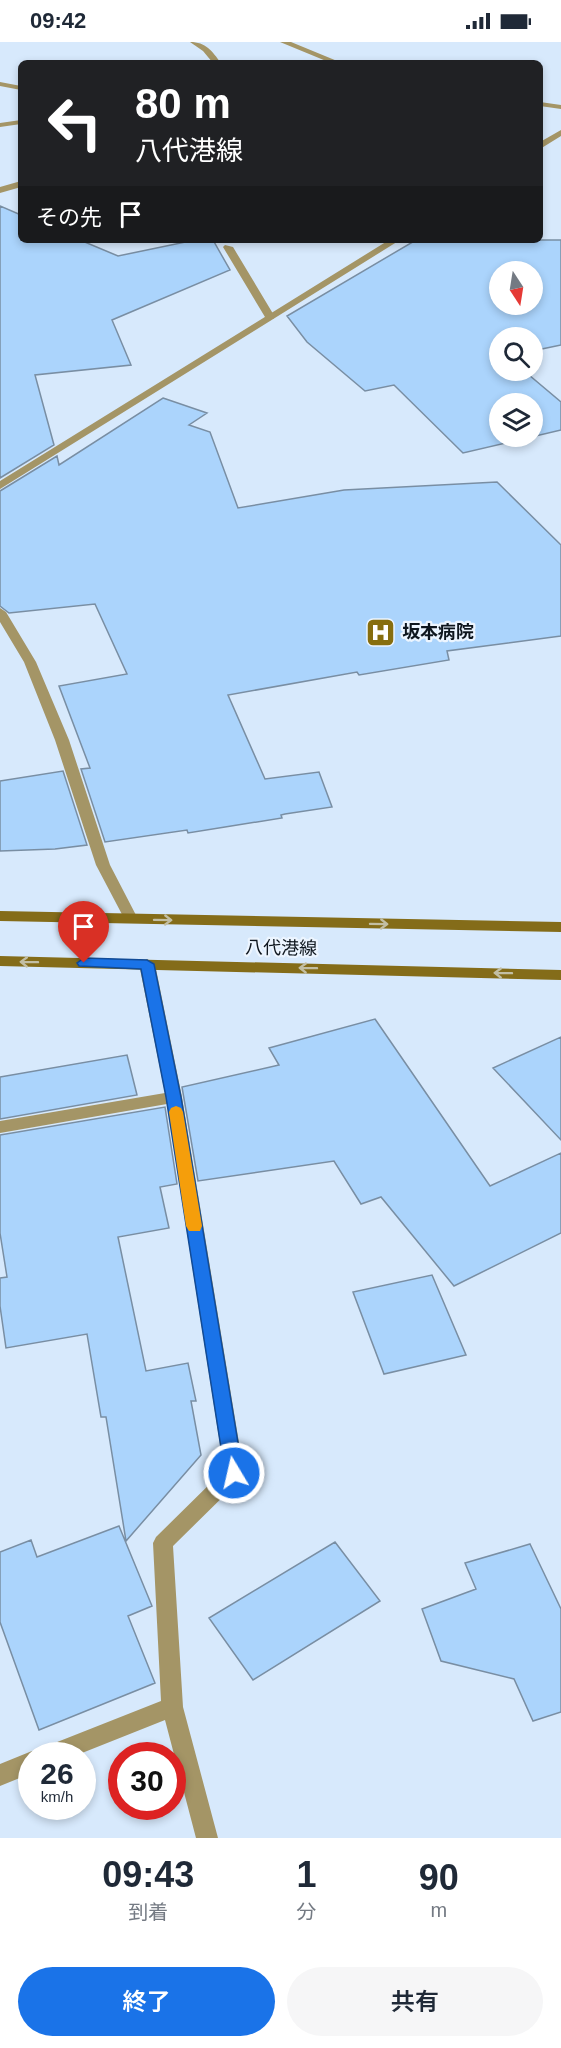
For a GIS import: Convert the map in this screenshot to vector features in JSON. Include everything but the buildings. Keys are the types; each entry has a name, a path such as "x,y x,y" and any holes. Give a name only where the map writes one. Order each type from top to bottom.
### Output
{"main road":[{"name":"八代港線","path":"0,916 561,927"},
{"name":"八代港線","path":"0,961 561,975"}],"street":[{"path":"194,42 207,49 215,60"},
{"path":"284,42 330,60"},
{"path":"0,84 18,87"},
{"path":"543,104 561,107"},
{"path":"0,125 18,122"},
{"path":"543,144 561,132"},
{"path":"0,189 18,185"},
{"path":"0,486 389,243"},
{"path":"228,247 270,317"},
{"path":"0,612 30,662 62,740 103,865 131,919"},
{"path":"147,964 174,1097 234,1473 163,1543 172,1707 207,1838"},
{"path":"0,1127 174,1097"},
{"path":"83,1742 172,1707"},
{"path":"0,1775 18,1768"}],"slow traffic":[{"path":"176,1112 194,1226"}],"place":[{"name":"坂本病院","path":"381,632"}],"route":[{"path":"84,963 147,964 174,1097 234,1473"}]}
